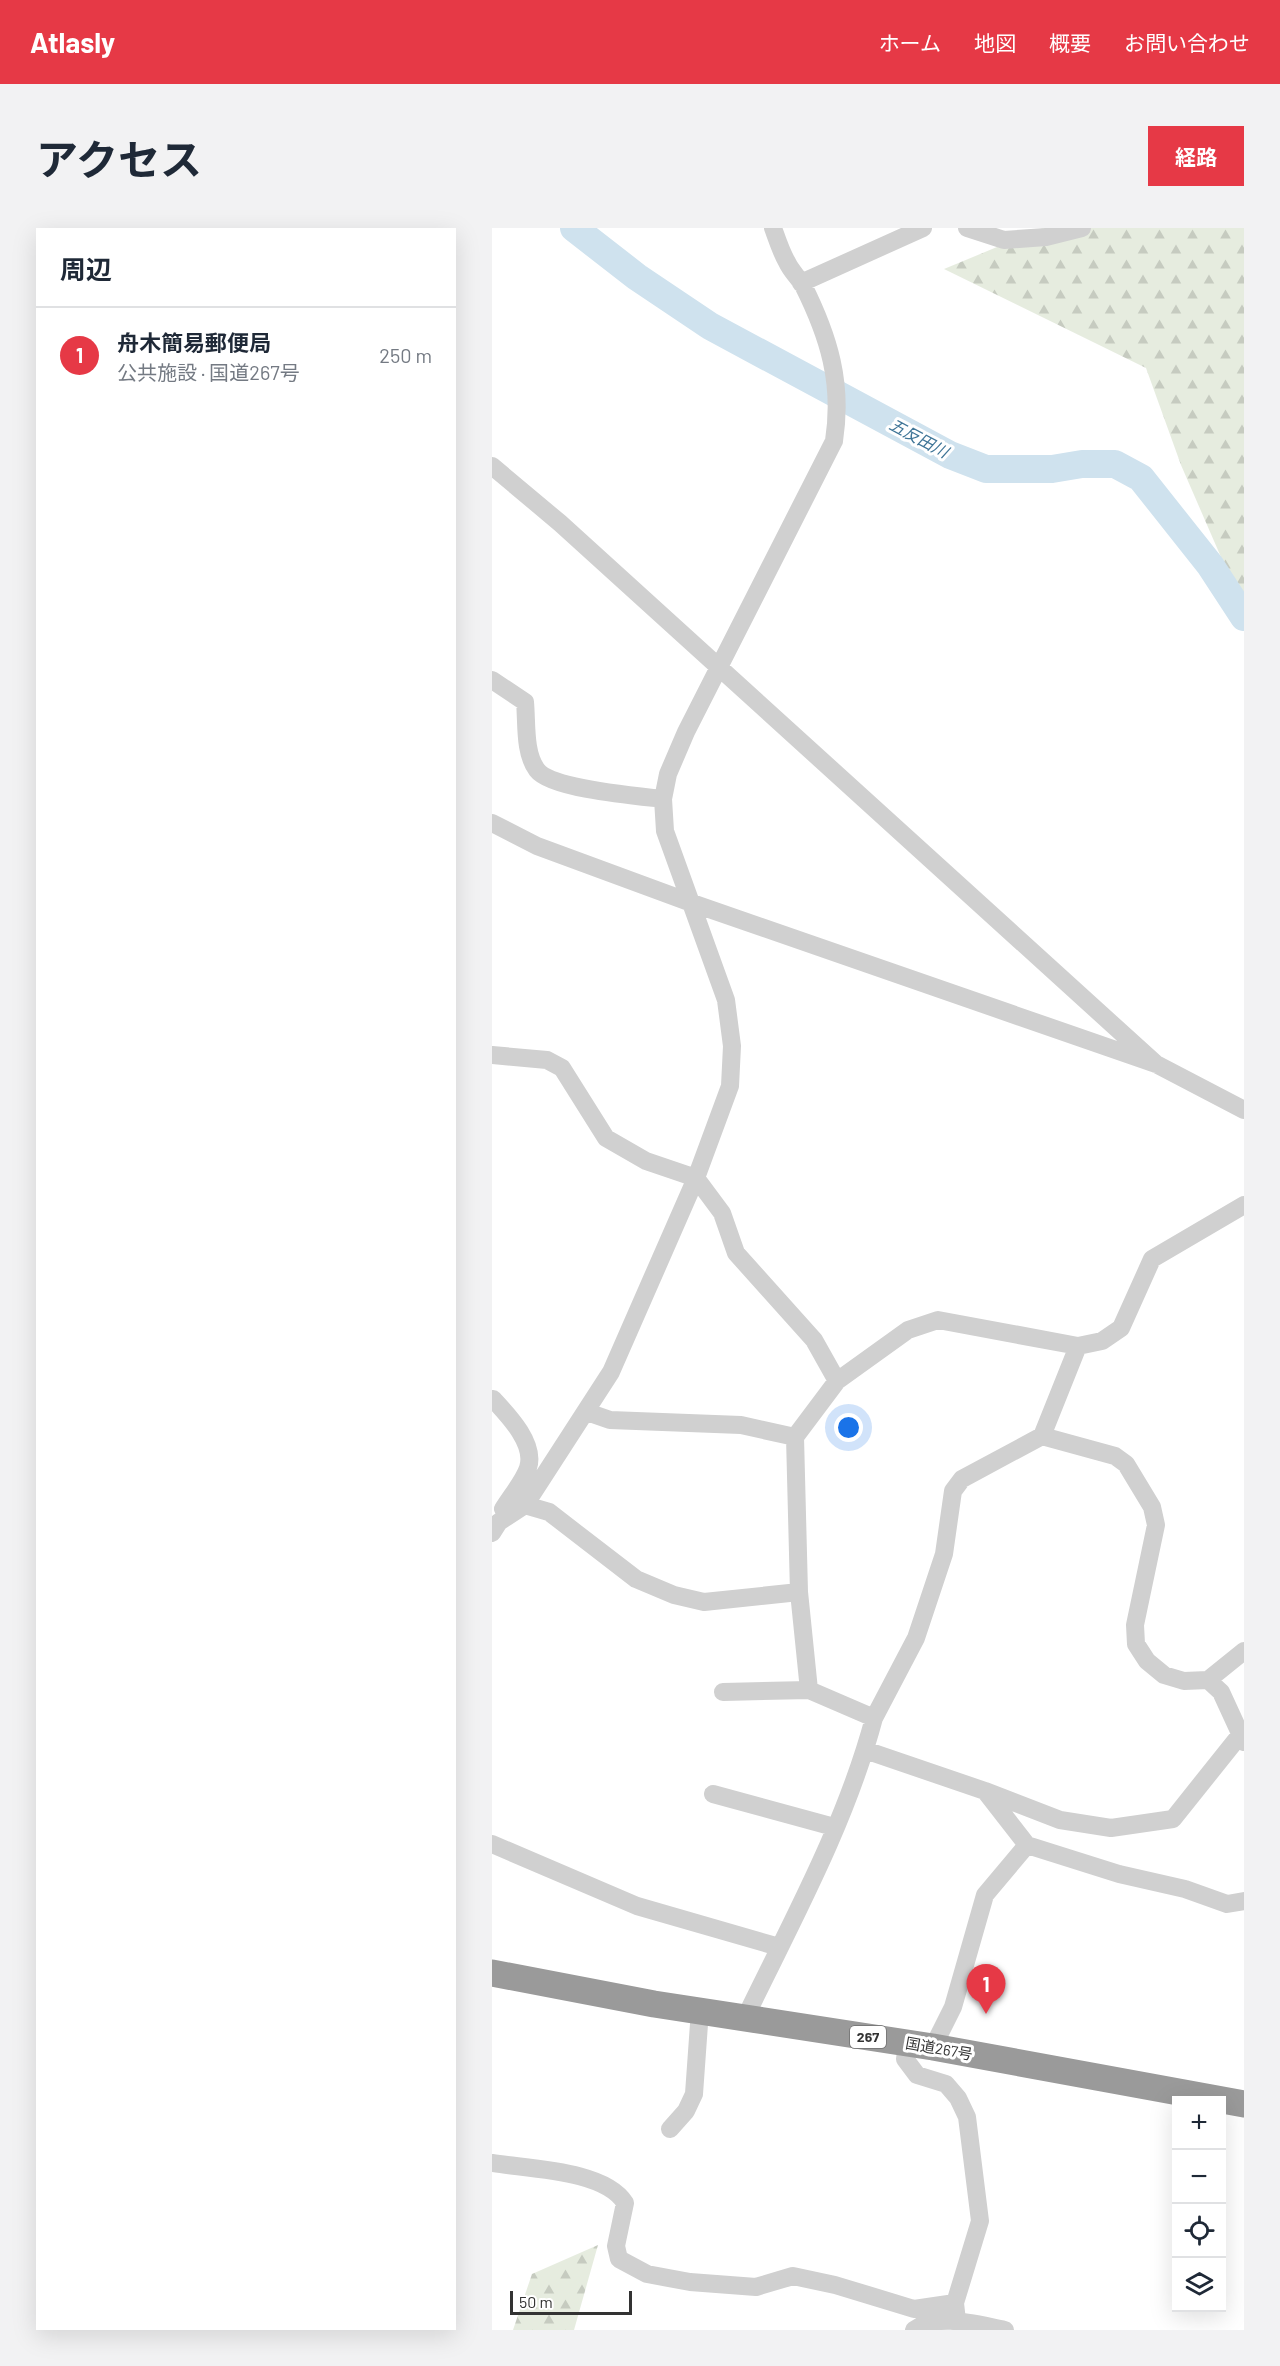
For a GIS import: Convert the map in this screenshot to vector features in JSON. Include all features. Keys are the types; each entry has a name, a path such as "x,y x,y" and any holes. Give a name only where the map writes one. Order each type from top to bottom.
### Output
{"highway":[{"name":"国道267号","path":"492,1973 700,2010 920,2045 1244,2104"}],"street":[{"path":"492,1533 509,1508 587,1412 612,1372 696,1178 730,1086 732,1046 726,1000 665,831 663,800 669,774 686,732 834,441 839,411 836,373 822,328 801,283 787,262 773,228"},
{"path":"801,283 923,228"},
{"path":"968,228 1004,240 1046,237 1082,228"},
{"path":"492,466 720,668 1156,1064"},
{"path":"492,680 525,702 529,753 537,772 559,784 663,800"},
{"path":"492,823 537,846 689,902 1156,1064 1244,1110"},
{"path":"492,1055 548,1059 562,1068 606,1138 646,1161 696,1178 722,1213 736,1253 814,1340 837,1381"},
{"path":"809,1690 799,1592 795,1437 837,1381 908,1330 938,1320 1078,1346 1102,1341 1121,1328 1152,1259 1244,1205"},
{"path":"746,2016 809,1889 865,1750 874,1718 916,1638 944,1554 953,1491 962,1479 1042,1436 1078,1346"},
{"path":"493,1399 516,1424 529,1452 528,1467 509,1508"},
{"path":"587,1412 610,1420 741,1425 795,1437"},
{"path":"1042,1436 1115,1456 1126,1464 1152,1507 1156,1525 1135,1624 1136,1644 1147,1661 1164,1675 1184,1681 1208,1680 1244,1651"},
{"path":"509,1508 549,1512 636,1579 674,1595 704,1602 799,1592"},
{"path":"865,1750 986,1791 1060,1820 1111,1828 1173,1819 1242,1739 1221,1692 1208,1680"},
{"path":"723,1692 809,1690 874,1718"},
{"path":"986,1791 1026,1845 1119,1874 1185,1889 1227,1904 1244,1901"},
{"path":"712,1794 834,1827"},
{"path":"492,1844 638,1906 779,1947"},
{"path":"956,2312 980,2221 967,2116 958,2098 946,2084 917,2075 905,2059 953,2007 985,1894 1026,1845"},
{"path":"670,2129 686,2112 694,2094 700,2010"},
{"path":"492,2163 580,2176 618,2192 625,2203 616,2246 619,2259 647,2274 690,2282 756,2287 793,2276 835,2285 914,2309 956,2312 1005,2330"},
{"path":"914,2330 956,2312"}],"green space":[{"path":"1043,228 1244,228 1244,610 1181,465 1146,368 944,269"},
{"path":"598,2245 574,2330 513,2330 532,2274"}],"waterway":[{"name":"五反田川","path":"574,228 637,277 710,326 950,455 986,469 1052,469 1082,464 1115,464 1141,478 1210,565 1244,617"}],"place":[{"name":"舟木簡易郵便局","path":"986,2014"}]}
